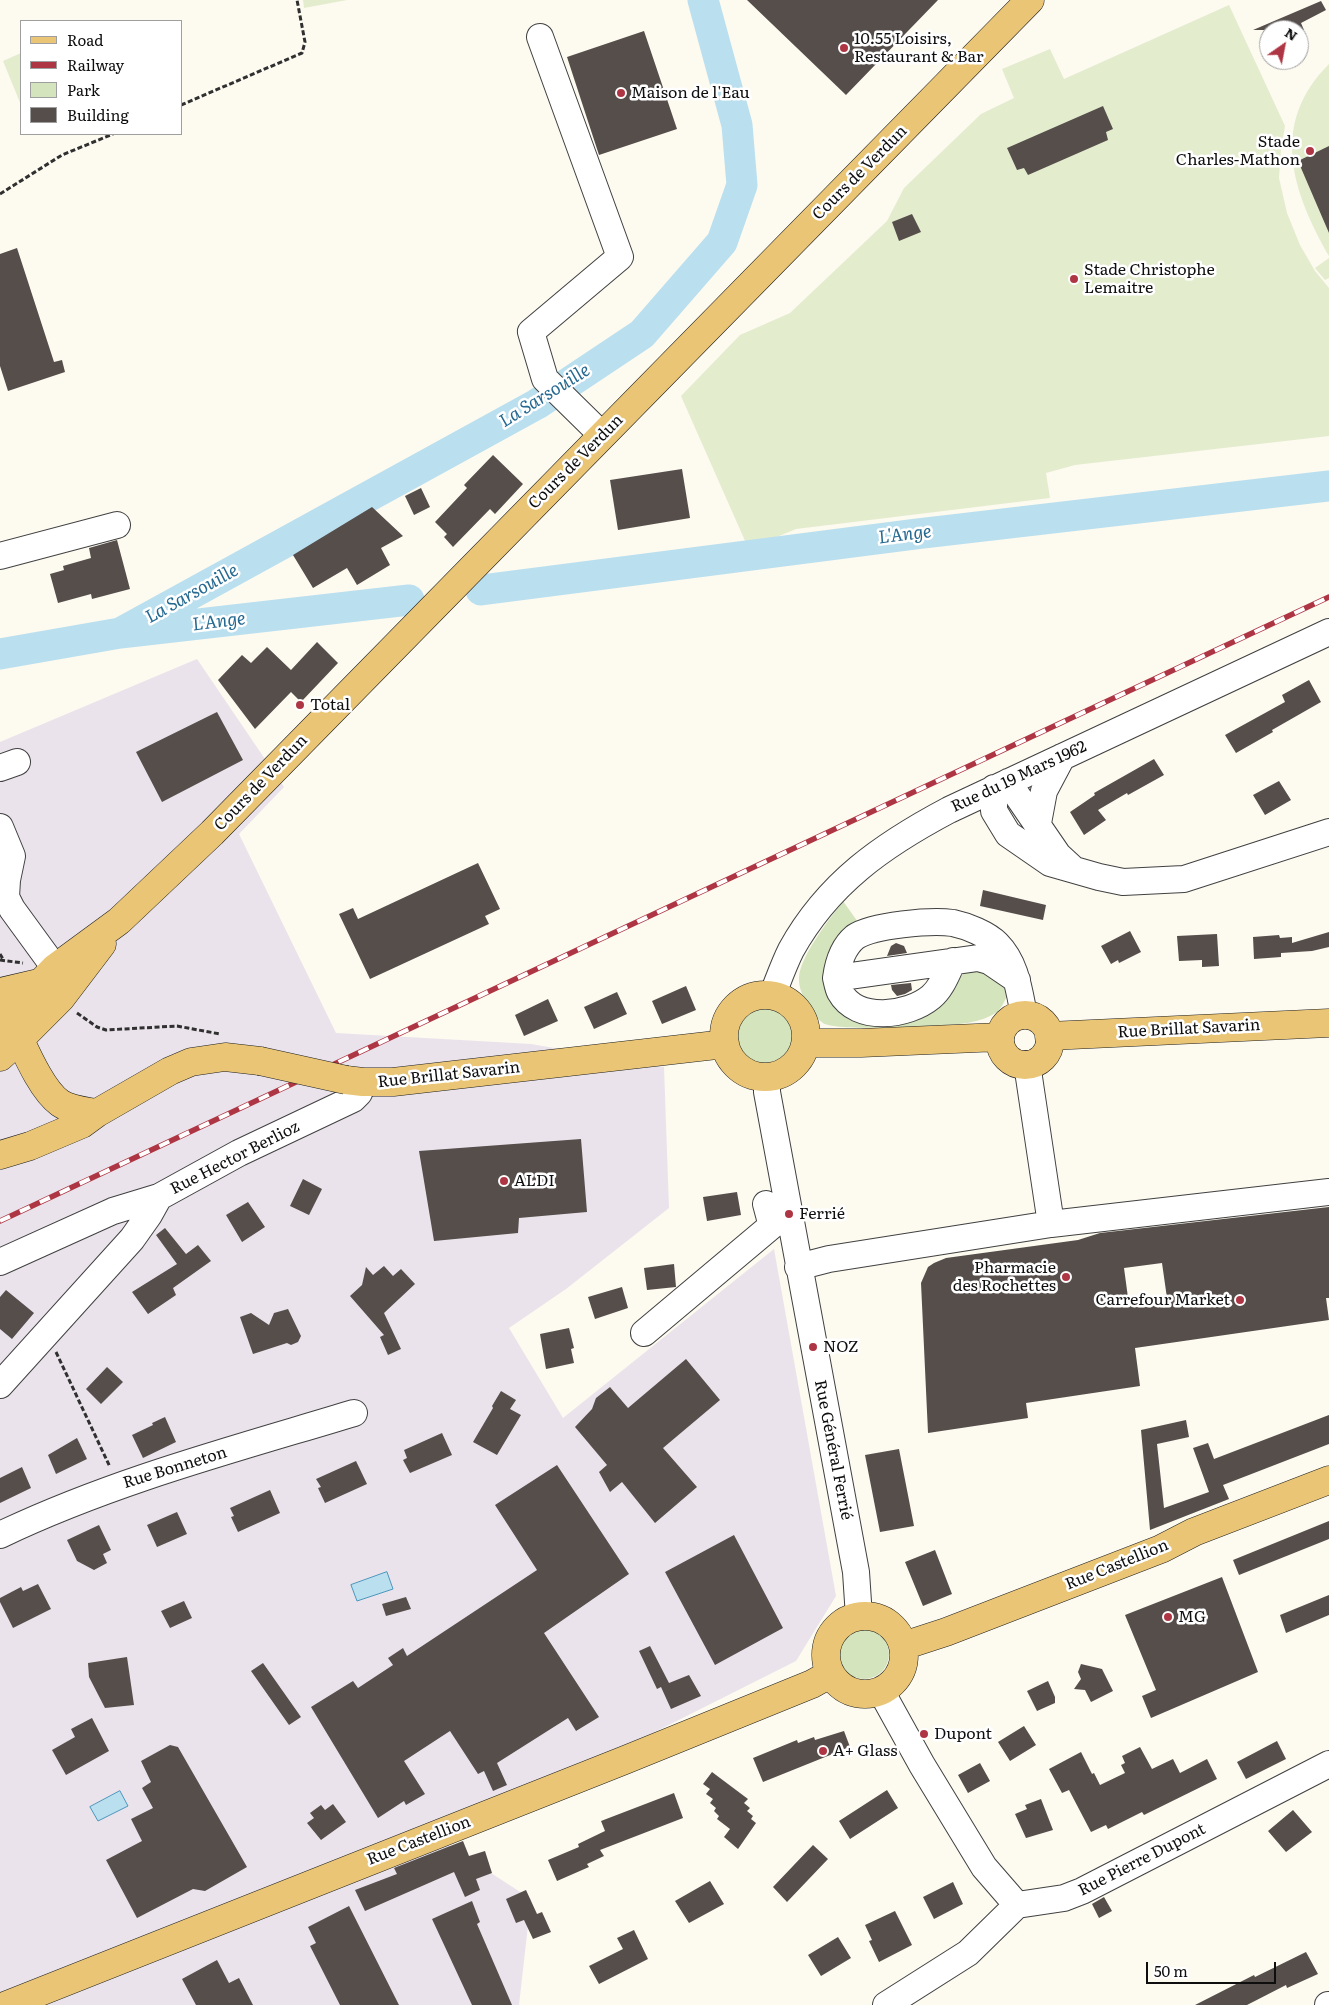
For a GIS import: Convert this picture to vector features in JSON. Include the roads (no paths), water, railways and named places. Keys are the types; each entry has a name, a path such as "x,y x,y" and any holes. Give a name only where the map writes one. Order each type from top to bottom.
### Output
{"main road":[{"name":"Cours de Verdun","path":"0,1057 6,1014 49,983 120,921 219,826 1030,0"},
{"path":"49,983 6,1014 46,1091 61,1104 97,1113"},
{"path":"761,995 772,996 785,1000 796,1009 803,1021 806,1042 800,1058 792,1067 783,1073 767,1077 748,1073 737,1066 729,1056 724,1032 727,1021 736,1008 750,998 761,995"},
{"path":"1017,1016 1031,1016 1043,1023 1049,1036 1050,1044 1047,1052 1035,1063 1019,1064 1007,1057 1002,1051 1000,1037 1005,1024 1017,1016"},
{"name":"Rue Brillat Savarin","path":"1049,1036 1329,1023"},
{"path":"806,1042 861,1043 1000,1037"},
{"name":"Rue Brillat Savarin","path":"0,1155 30,1146 82,1124 97,1113 170,1071 191,1062 225,1057 260,1061 355,1081 393,1082 725,1044"},
{"name":"Rue Castellion","path":"903,1646 946,1632 1161,1549 1194,1532 1329,1480"},
{"path":"859,1616 871,1616 882,1620 892,1627 900,1637 903,1646 904,1660 901,1671 895,1680 881,1691 865,1695 854,1693 843,1688 830,1674 826,1659 826,1647 830,1636 847,1620 859,1616"},
{"name":"Rue Castellion","path":"7,2005 625,1760 812,1684 830,1674"}],"street":[{"path":"540,37 620,257 531,332 545,379 602,435"},
{"path":"0,556 117,525"},
{"name":"Rue du 19 Mars 1962","path":"772,996 791,951 826,900 853,873 880,851 910,831 1001,785 1329,632"},
{"path":"1038,823 1044,792 1062,757"},
{"path":"1001,785 1038,823 1058,855 1075,871"},
{"path":"1001,785 994,811 1008,834"},
{"path":"949,810 1008,834 1050,863 1123,882 1184,879 1329,832"},
{"path":"0,827 12,856 6,897 49,983"},
{"path":"953,961 941,985 932,996 922,1003 905,1010 887,1013 861,1009 850,1002 840,992 836,978 842,954 854,938 863,933 880,928 933,922 954,924 985,936 997,944 1010,960 1017,980 1024,1015"},
{"path":"836,978 978,958 989,961 1017,980"},
{"path":"1027,1064 1051,1224"},
{"name":"Rue Général Ferrié","path":"767,1077 777,1215 798,1267 856,1572 859,1616"},
{"name":"Rue Hector Berlioz","path":"0,1385 132,1239 149,1216 159,1197 239,1153 353,1099 359,1093 355,1081"},
{"path":"798,1267 829,1258 1051,1224 1329,1192"},
{"path":"0,1262 113,1211 159,1197"},
{"path":"644,1333 777,1215"},
{"name":"Rue Bonneton","path":"0,1535 33,1519 119,1485 354,1413"},
{"path":"881,1691 922,1765 984,1867 1016,1905 968,1953 886,2005"},
{"name":"Rue Pierre Dupont","path":"1016,1905 1064,1898 1082,1891 1329,1764"}],"water":[{"path":"387,1572 393,1589 357,1601 351,1585"},
{"path":"120,1791 128,1806 98,1821 90,1807"}],"waterway":[{"name":"La Sarsouille","path":"120,633 537,404 642,334 722,242 742,185 737,125 703,0"},
{"name":"L'Ange","path":"481,590 916,534 1329,486"},
{"name":"L'Ange","path":"0,654 120,633 409,600"}],"railway":[{"path":"0,1221 1329,597"}],"place":[{"name":"10.55 Loisirs, Restaurant & Bar","path":"844,48"},
{"name":"Maison de l'Eau","path":"621,93"},
{"name":"Stade Charles-Mathon","path":"1310,151"},
{"name":"Stade Christophe Lemaitre","path":"1074,279"},
{"name":"Total","path":"300,705"},
{"name":"ALDI","path":"504,1181"},
{"name":"Ferrié","path":"789,1214"},
{"name":"Pharmacie des Rochettes","path":"1066,1277"},
{"name":"Carrefour Market","path":"1240,1300"},
{"name":"NOZ","path":"813,1347"},
{"name":"MG","path":"1168,1617"},
{"name":"Dupont","path":"924,1734"},
{"name":"A+ Glass","path":"823,1751"}]}
